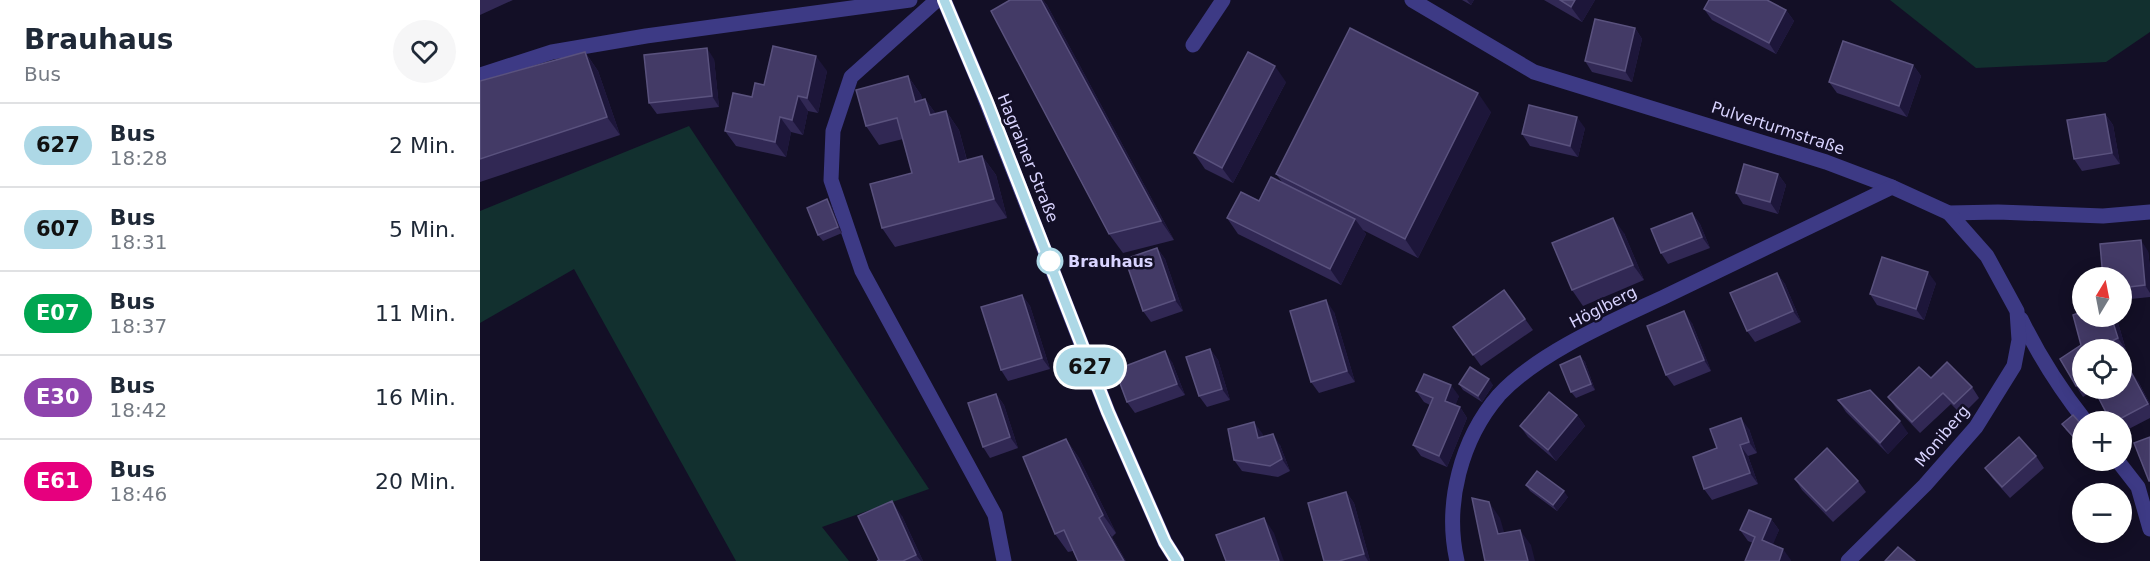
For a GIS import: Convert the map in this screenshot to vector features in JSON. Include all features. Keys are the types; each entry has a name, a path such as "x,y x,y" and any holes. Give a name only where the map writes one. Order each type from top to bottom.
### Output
{"street":[{"path":"480,75 552,52 646,36 910,0"},
{"path":"937,0 851,77 833,131 831,180 862,271 995,515 1004,561"},
{"name":"Hagrainer Straße","path":"944,0 1108,412 1165,542 1177,561"},
{"path":"1193,45 1223,0"},
{"name":"Pulverturmstraße","path":"1412,0 1534,72 1815,158 1892,187 1949,213 1998,212 2103,216 2150,212"},
{"name":"Höglberg","path":"1457,561 1452,516 1465,451 1481,419 1500,394 1531,366 1608,324 1892,187"},
{"name":"Moniberg","path":"1949,213 1987,256 2036,349 2062,392 2077,411"},
{"name":"Moniberg","path":"1848,561 1924,485 1976,427 2014,366 2019,340 2017,311"},
{"path":"2126,471 2138,487 2150,529"}],"green space":[{"path":"1890,0 2150,0 2150,32 2106,62 1976,68"},
{"path":"689,126 929,489 822,527 849,561 736,561 574,269 480,323 480,211"}],"building":[{"path":"1010,0 1041,0 1161,221 1109,234 991,11"},
{"path":"1560,0 1575,0 1571,7"},
{"path":"1709,0 1767,0 1786,10 1769,43 1704,9"},
{"path":"1595,19 1635,28 1625,71 1585,61"},
{"path":"1350,28 1478,93 1405,239 1276,174"},
{"path":"1843,41 1913,65 1899,106 1829,82"},
{"path":"773,46 816,56 807,98 798,96 792,120 780,117 775,142 725,131 733,93 752,97 755,83 764,85"},
{"path":"707,48 712,96 649,103 644,55"},
{"path":"585,52 607,117 480,159 480,81"},
{"path":"1248,52 1275,66 1222,168 1194,153"},
{"path":"908,76 915,102 925,99 930,115 946,111 959,162 982,156 994,199 882,228 870,184 912,173 897,118 866,126 856,90"},
{"path":"1529,105 1577,117 1570,146 1522,134"},
{"path":"2105,114 2112,153 2074,159 2067,120"},
{"path":"1744,164 1778,174 1770,202 1736,193"},
{"path":"1271,177 1355,219 1330,269 1227,218 1241,192 1259,201"},
{"path":"827,199 838,227 818,235 807,208"},
{"path":"1692,213 1702,237 1661,253 1651,229"},
{"path":"1613,218 1633,265 1572,290 1552,243"},
{"path":"2141,240 2145,285 2132,287 2132,267 2102,267 2100,244"},
{"path":"1157,248 1175,300 1143,311 1125,259"},
{"path":"1882,257 1928,272 1916,309 1870,294"},
{"path":"1777,273 1793,311 1747,331 1730,293"},
{"path":"1504,290 1525,319 1473,355 1453,327"},
{"path":"1022,295 1042,358 1001,370 981,307"},
{"path":"1326,300 1347,371 1311,382 1290,311"},
{"path":"1684,311 1704,360 1666,375 1647,326"},
{"path":"2076,327 2114,327 2118,338 2116,339 2079,339"},
{"path":"1210,349 1222,389 1199,396 1186,357"},
{"path":"1165,351 1177,384 1127,402 1115,370"},
{"path":"2072,351 2072,379 2060,359"},
{"path":"1580,356 1591,384 1571,392 1560,365"},
{"path":"1947,362 1972,387 1954,404 1943,393 1912,422 1888,397 1919,367 1931,378"},
{"path":"1470,367 1489,379 1478,396 1459,384"},
{"path":"1424,374 1451,385 1445,401 1460,407 1439,456 1413,445 1433,398 1416,391"},
{"path":"2132,374 2148,404 2132,412 2105,411 2099,399 2132,399"},
{"path":"1870,390 1900,421 1880,443 1838,400"},
{"path":"1549,392 1577,415 1548,450 1520,426"},
{"path":"996,394 1010,437 983,447 968,403"},
{"path":"2072,416 2072,435 2062,424"},
{"path":"1741,418 1749,442 1740,445 1750,473 1704,489 1693,457 1717,448 1710,429"},
{"path":"1254,422 1258,438 1273,434 1282,459 1270,466 1234,460 1228,429"},
{"path":"2019,437 2036,456 2002,487 1985,468"},
{"path":"2150,437 2150,481 2149,481 2134,443"},
{"path":"1066,439 1103,515 1099,518 1124,561 1078,561 1064,530 1055,534 1023,457"},
{"path":"1827,448 1858,481 1826,511 1795,479"},
{"path":"1537,471 1564,491 1553,505 1526,485"},
{"path":"1346,492 1364,554 1339,561 1324,561 1308,503"},
{"path":"1472,498 1489,502 1498,534 1520,530 1528,561 1485,561"},
{"path":"892,501 916,555 903,561 877,561 879,560 858,516"},
{"path":"1749,510 1771,519 1762,540 1783,549 1779,561 1745,561 1755,537 1740,530"},
{"path":"1264,518 1279,561 1226,561 1216,535"},
{"path":"1898,547 1915,561 1885,561"}],"bus line":[{"name":"627","path":"944,0 987,102 1108,412 1165,542 1177,561"}],"place":[{"name":"Brauhaus","path":"1050,261"}]}
